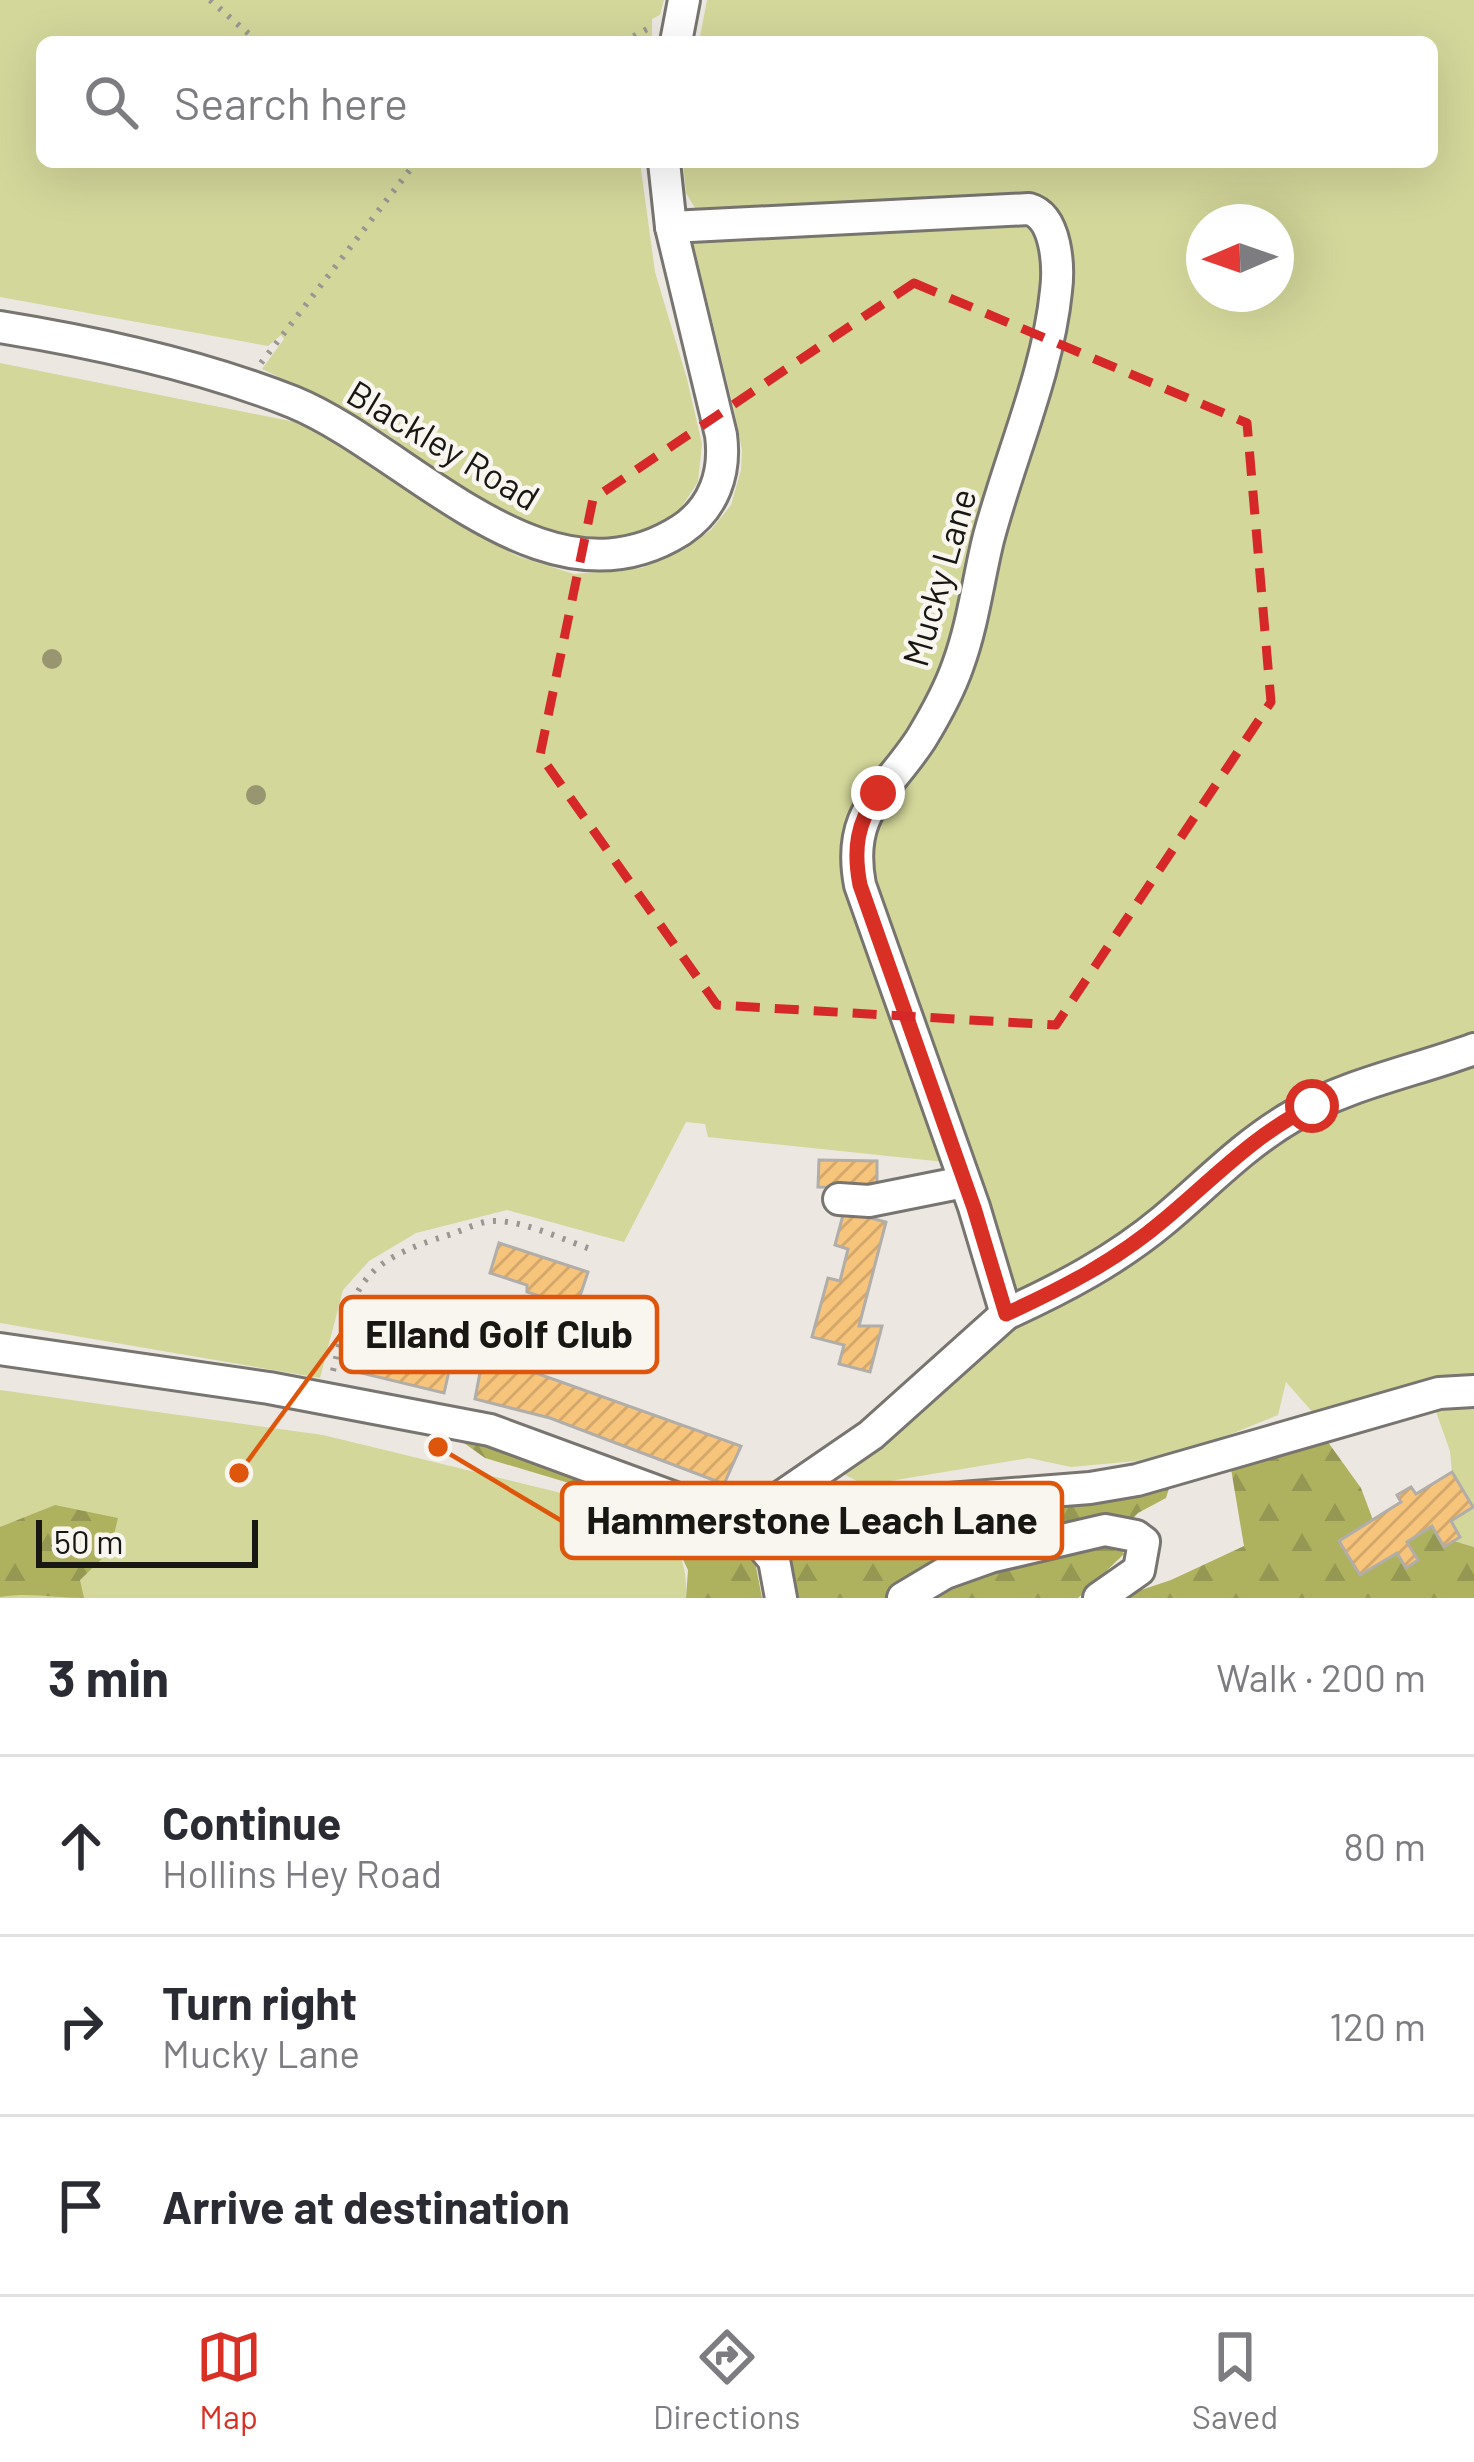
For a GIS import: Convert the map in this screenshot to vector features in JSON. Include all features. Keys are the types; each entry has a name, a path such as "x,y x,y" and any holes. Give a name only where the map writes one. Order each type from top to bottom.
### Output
{"street":[{"path":"677,36 684,0"},
{"name":"Blackley Road","path":"0,327 154,359 246,385 348,429 513,536 582,553 627,550 663,540 694,520 716,489 723,464 721,435 671,227 665,168"},
{"name":"Mucky Lane","path":"671,227 1029,209 1038,212 1050,233 1057,275 1049,330 988,540 958,664 919,742 868,807 856,840 860,885 1006,1314"},
{"path":"757,1515 871,1435 1006,1314 1103,1265 1292,1116 1474,1049"},
{"path":"839,1199 869,1202 964,1182"},
{"path":"0,1349 326,1397 490,1430 757,1515 1090,1488 1200,1464 1439,1393 1474,1390"},
{"path":"757,1515 774,1560 781,1598"},
{"path":"903,1598 945,1574 990,1557 1105,1530 1136,1536 1144,1542 1139,1570 1099,1598"}],"path":[{"path":"210,0 250,36"},
{"path":"270,350 411,168"},
{"path":"326,1397 348,1305 371,1273 412,1245 490,1221 596,1251"}],"highlighted area":[{"path":"914,283 1247,423 1271,702 1056,1025 717,1005 540,755 593,499"}],"green space":[{"path":"0,0 664,0 660,15 652,19 652,36 36,36 36,168 641,168 655,272 702,444 698,482 678,512 665,522 620,538 589,539 531,526 468,493 388,435 332,402 262,369 284,339 281,335 268,346 0,297"},
{"path":"707,0 1474,0 1474,1036 1277,1108 1215,1154 1169,1205 1130,1238 1018,1293 901,989 864,842 929,742 1027,432 1052,212 697,211 686,193 684,168 1438,168 1438,36 700,36"},
{"path":"1026,222 1041,238 1049,309 940,688 854,816 945,1162 708,1137 705,1124 686,1122 624,1242 507,1210 416,1233 369,1261 343,1290 320,1378 0,1323 0,363 305,424 369,458 458,523 517,556 574,574 642,568 682,551 711,530 731,505 741,470 742,450 695,236"},
{"path":"1474,1058 1474,1383 1316,1416 1286,1382 1278,1415 1211,1442 1136,1461 1071,1467 1029,1458 878,1483 861,1483 839,1472 1023,1316 1292,1128"},
{"path":"0,1390 323,1435 635,1511 675,1547 684,1568 686,1598 0,1598"},
{"path":"1451,1400 1474,1401 1474,1547 1454,1541 1460,1536 1451,1521 1473,1507 1452,1472 1435,1409"},
{"path":"457,1431 542,1433 624,1462 719,1505 751,1541 762,1598 686,1598 688,1570 675,1543 635,1511 569,1483 485,1458 464,1443"},
{"path":"1325,1438 1361,1488 1373,1520 1339,1541 1360,1575 1397,1553 1406,1567 1418,1560 1407,1542 1432,1526 1444,1546 1454,1541 1474,1547 1474,1598 1117,1598 1171,1580 1244,1546 1231,1469 1291,1445"},
{"path":"1171,1482 1166,1498 1138,1513 1114,1537 1124,1554 1078,1598 792,1598 782,1526 788,1518 877,1518 1058,1507"},
{"path":"55,1505 118,1518 110,1551 80,1580 84,1598 0,1597 0,1527"}],"building":[{"path":"819,1160 877,1161 877,1188 818,1187"},
{"path":"844,1211 886,1222 859,1326 882,1326 870,1372 839,1364 844,1345 812,1337 828,1278 840,1281 848,1249 835,1245"},
{"path":"499,1243 588,1272 576,1308 527,1292 527,1285 490,1273"},
{"path":"365,1338 452,1358 444,1393 357,1372"},
{"path":"484,1351 534,1361 533,1372 741,1446 724,1484 550,1418 475,1399"},
{"path":"1452,1472 1473,1507 1451,1521 1460,1537 1444,1547 1432,1526 1407,1542 1418,1560 1406,1568 1397,1553 1360,1575 1339,1541 1401,1502 1397,1495 1411,1487 1416,1494"}],"place":[{"name":"Hammerstone Leach Lane","path":"438,1447"},
{"name":"Elland Golf Club","path":"239,1473"}],"route":[{"path":"878,793 856,840 860,885 974,1208 1006,1314 1103,1265 1243,1151 1312,1106"}]}
